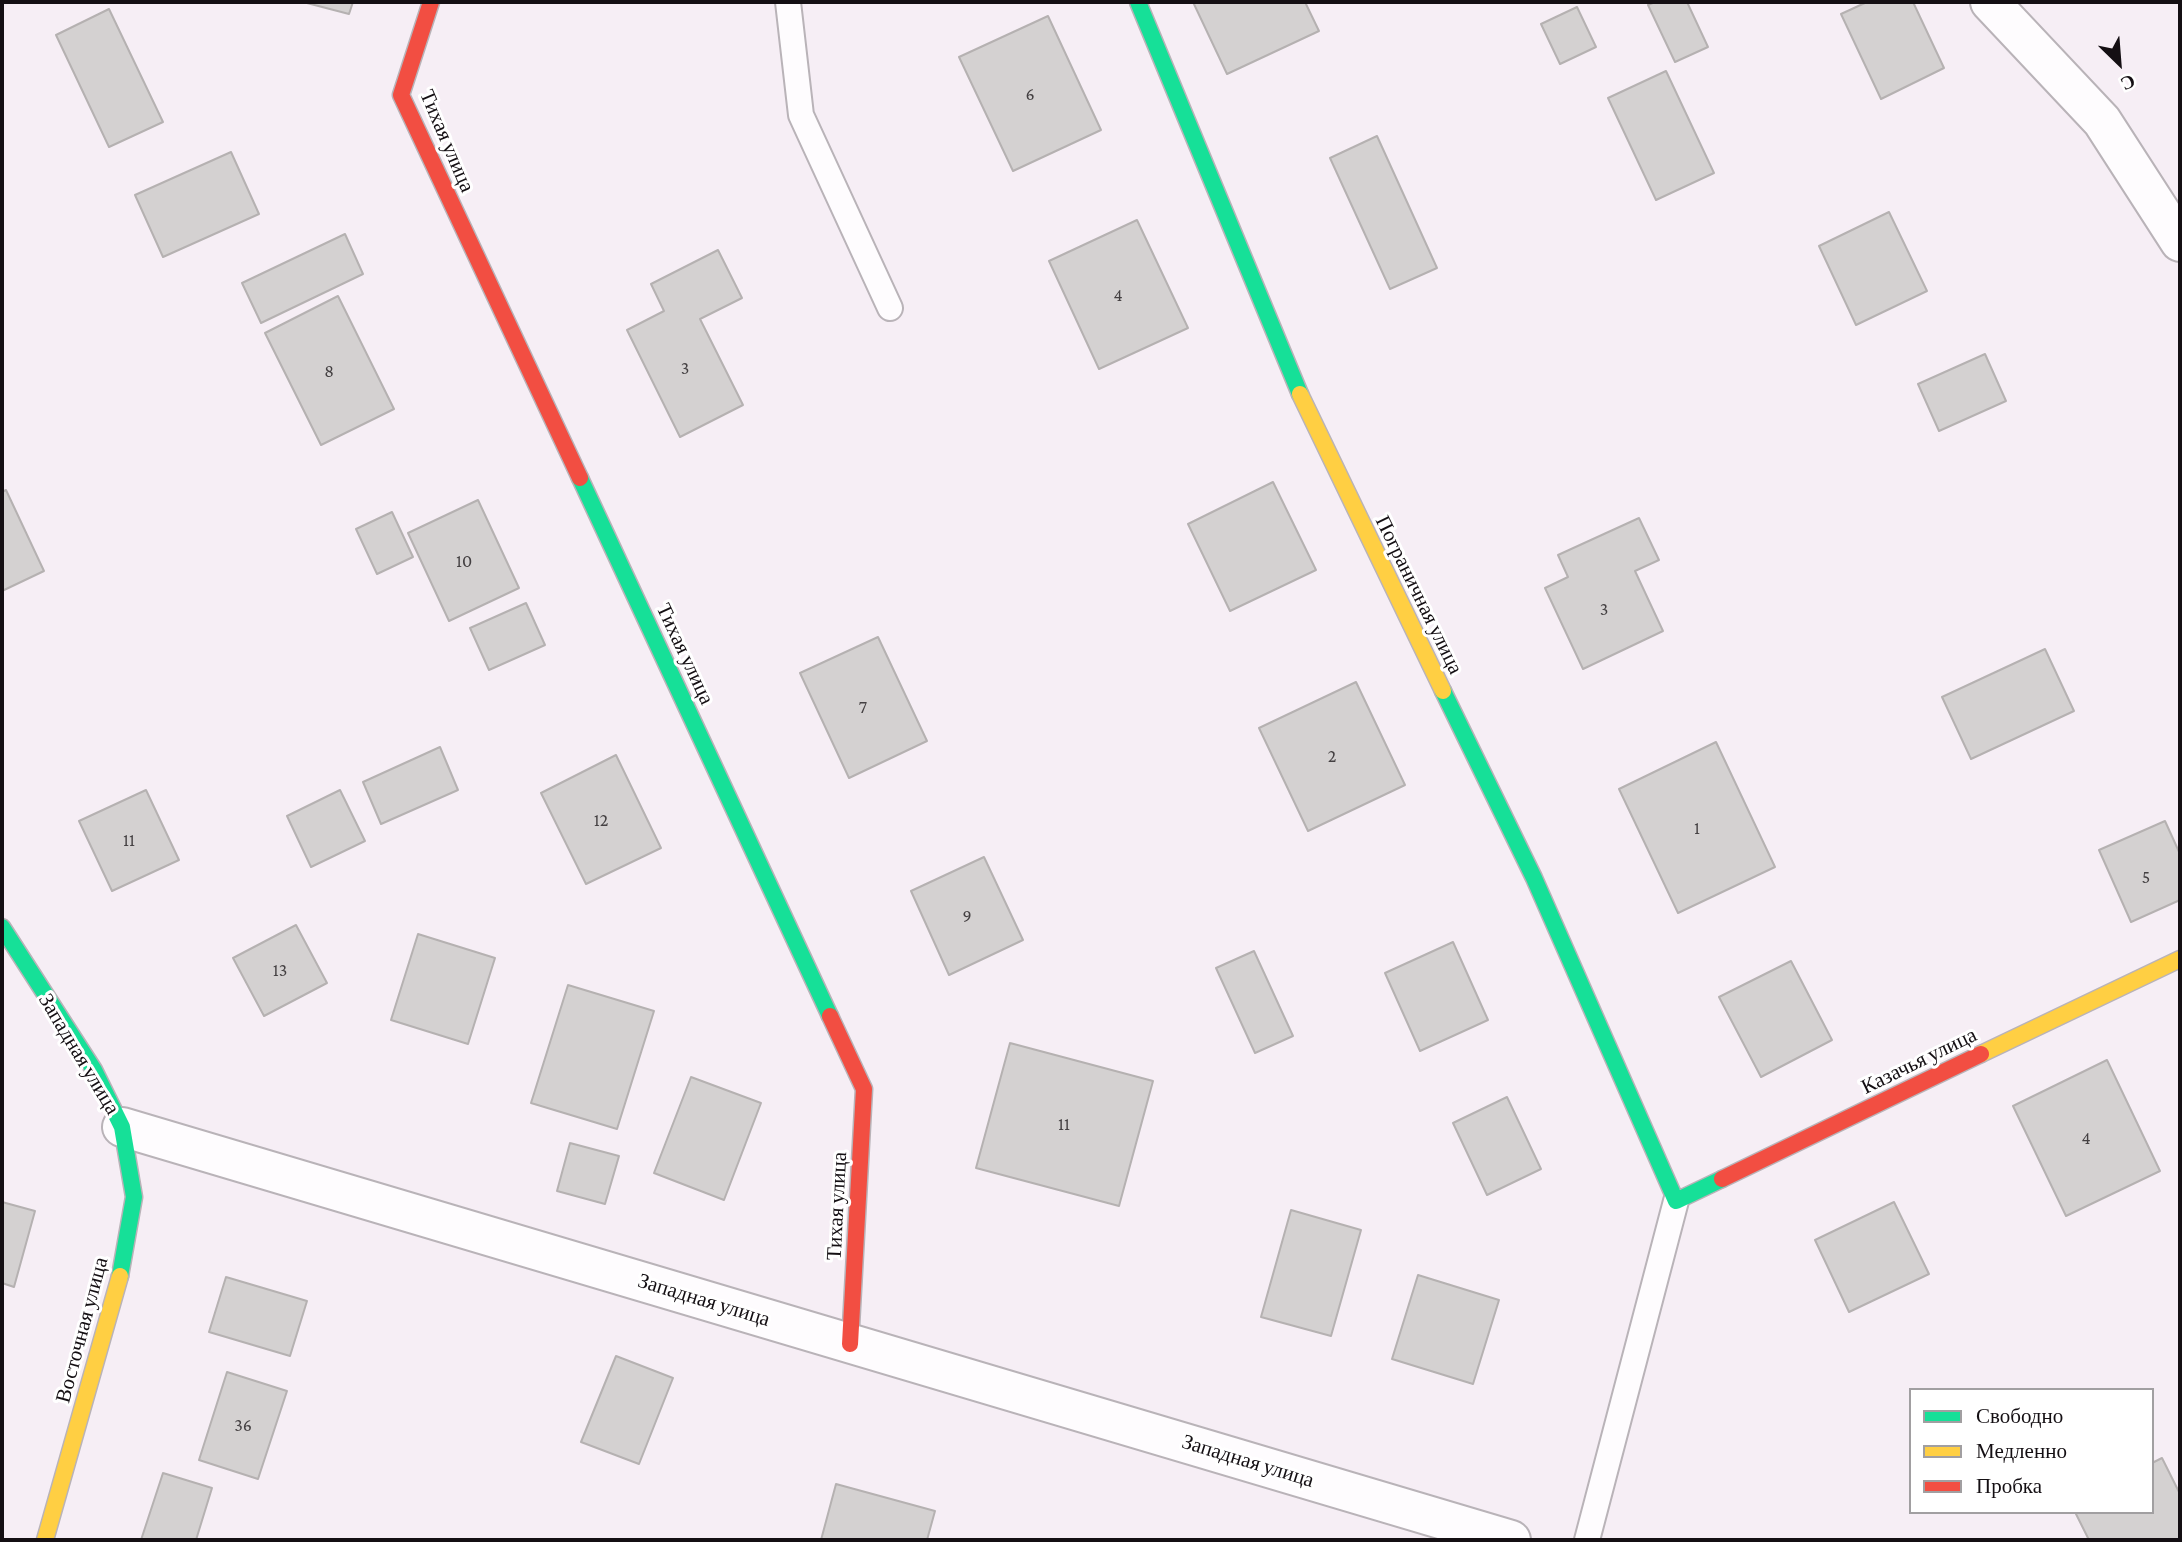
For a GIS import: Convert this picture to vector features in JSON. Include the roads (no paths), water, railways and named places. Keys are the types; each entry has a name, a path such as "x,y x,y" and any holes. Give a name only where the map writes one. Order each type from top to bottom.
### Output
{"street":[{"name":"Тихая улица","path":"431,2 401,95 864,1089 850,1344"},
{"name":"Пограничная улица","path":"1138,2 1311,420 1534,878 1676,1201"},
{"path":"1990,2 2102,121 2180,241"},
{"name":"Западная улица","path":"2,927 94,1070 122,1128 1511,1540"},
{"name":"Казачья улица","path":"1676,1201 2180,959"},
{"name":"Восточная улица","path":"45,1540 119,1277 134,1197 122,1128"}],"lane":[{"path":"788,2 801,115 890,308"},
{"path":"1587,1540 1676,1201"}]}
